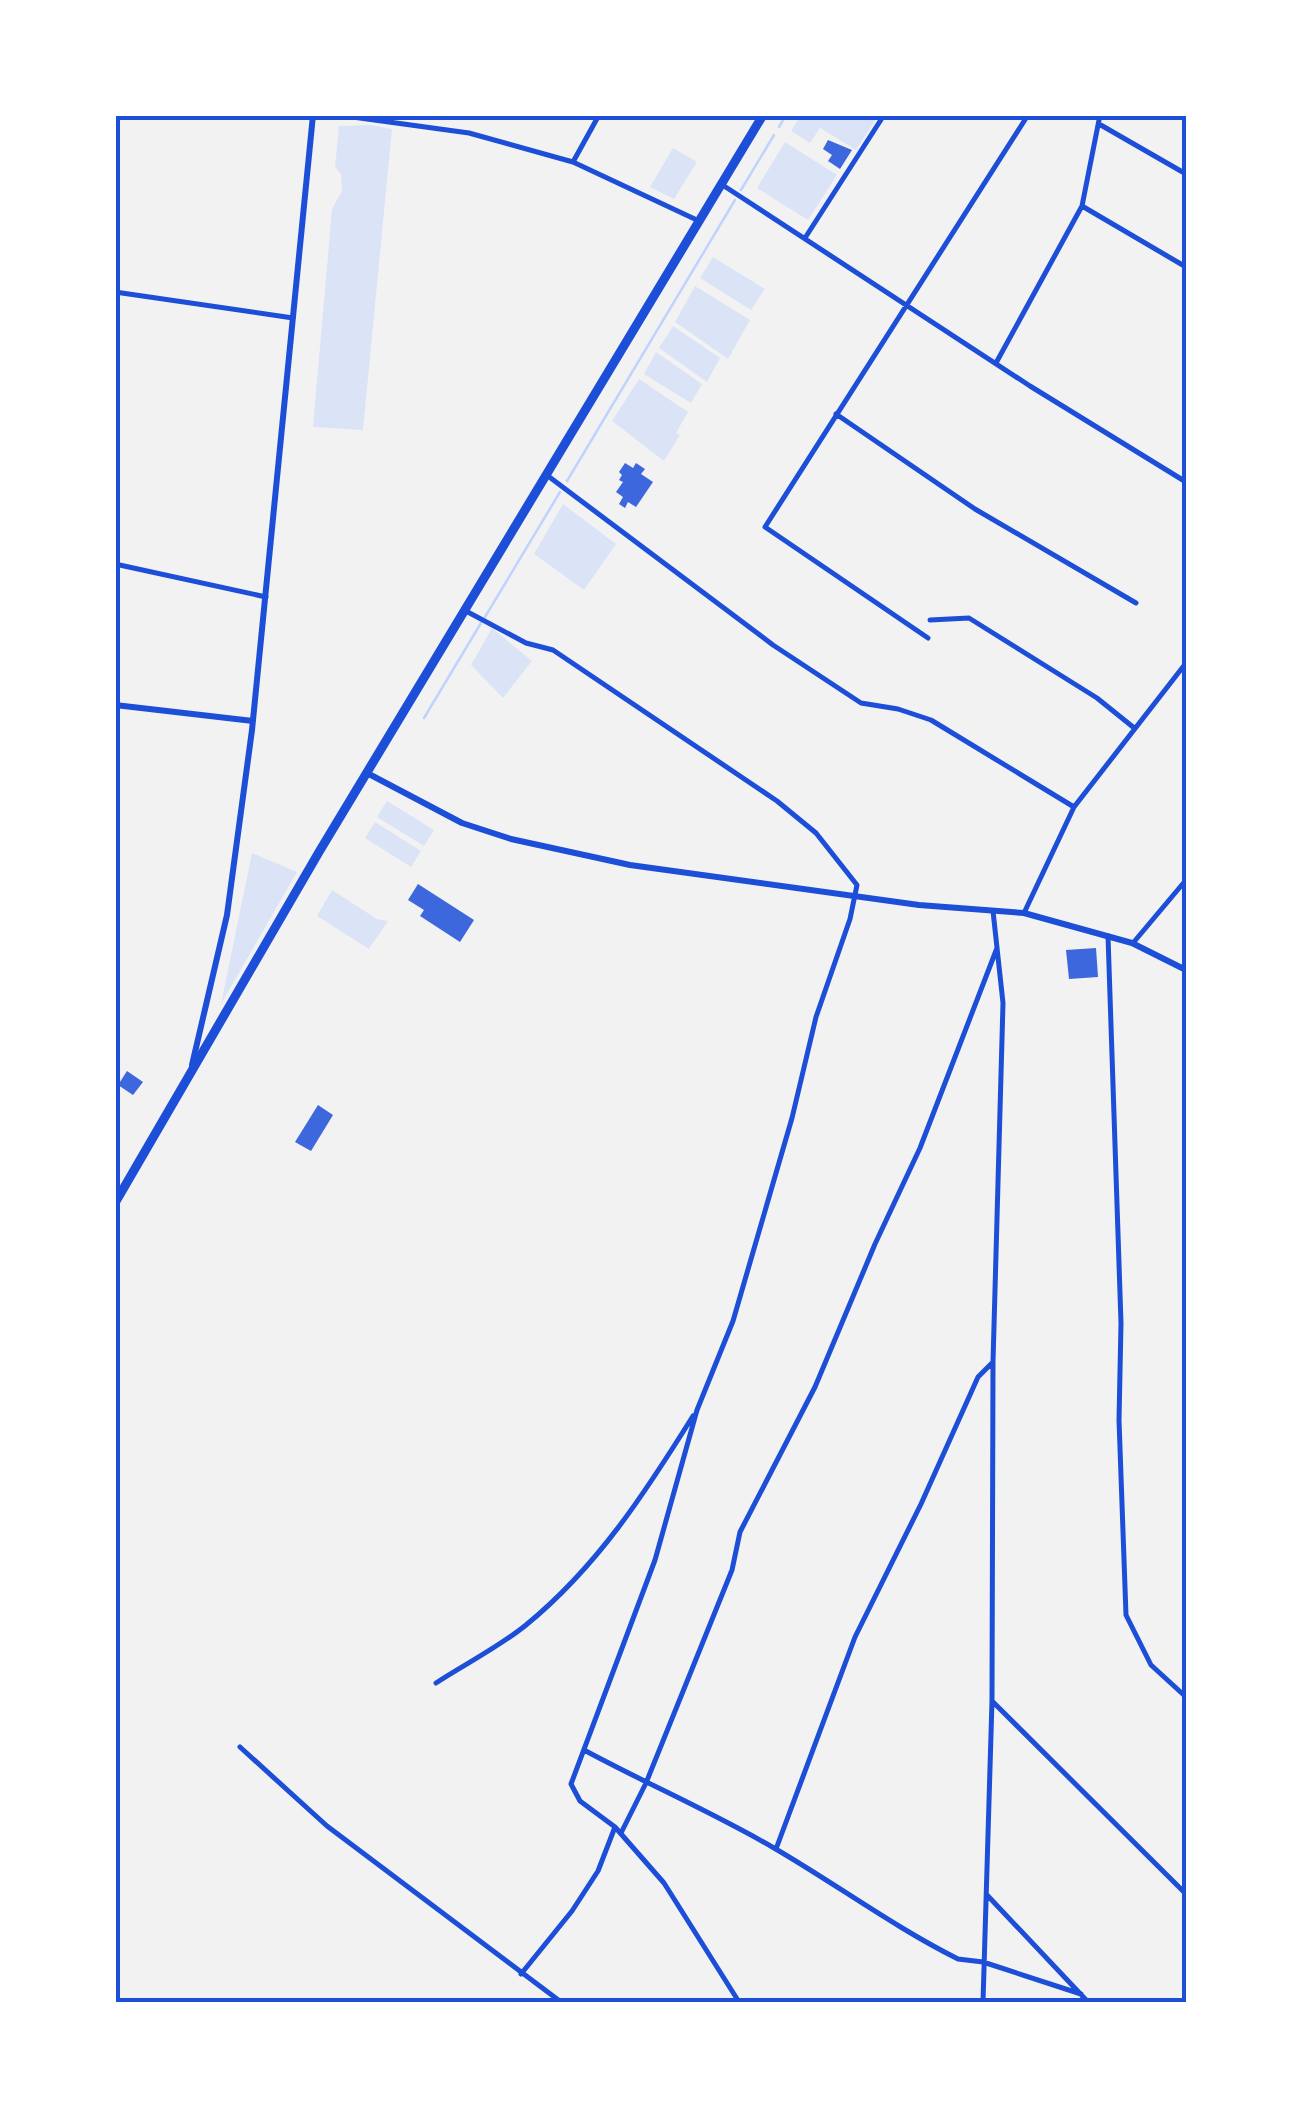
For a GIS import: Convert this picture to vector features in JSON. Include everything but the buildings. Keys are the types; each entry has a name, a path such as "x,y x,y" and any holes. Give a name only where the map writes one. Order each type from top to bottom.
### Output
{"highway":[{"path":"115,1203 366,772 763,115"}],"street":[{"path":"189,1074 227,915 253,722 313,115"},
{"path":"338,115 469,133 573,162 699,220"},
{"path":"573,162 600,115"},
{"path":"805,238 884,115"},
{"path":"928,638 765,527 1028,115"},
{"path":"996,363 1082,206 1100,115"},
{"path":"1100,124 1186,174"},
{"path":"721,184 1186,482"},
{"path":"1082,206 1186,268"},
{"path":"115,290 293,318"},
{"path":"836,414 975,509 1136,603"},
{"path":"546,474 773,646 861,702 931,720 1074,807"},
{"path":"115,564 266,598"},
{"path":"464,610 526,643 553,650 777,800 816,833 857,885 850,919 816,1017 792,1118 733,1321 697,1410 655,1560 570,1784 580,1801 618,1830 664,1883 739,2002"},
{"path":"930,620 969,618 1097,698 1133,727"},
{"path":"1024,913 1074,807 1186,663"},
{"path":"115,705 253,722"},
{"path":"366,772 462,824 511,839 630,865 1024,913 1132,943 1186,970"},
{"path":"1132,943 1186,880"},
{"path":"983,2002 992,1701 993,1362 1004,1004 993,911"},
{"path":"1108,935 1126,1615 1151,1666 1186,1696"},
{"path":"520,1974 590,1884 646,1783 732,1570 740,1532 814,1387 920,1148 998,945"},
{"path":"776,1849 855,1637 921,1504 978,1376 993,1362"},
{"path":"436,1683 524,1626 602,1551 643,1496 697,1410"},
{"path":"992,1701 1186,1894"},
{"path":"240,1746 327,1826 561,2002"},
{"path":"584,1750 680,1796 776,1849 958,1959 983,1962 1081,1994"},
{"path":"987,1895 1088,2002"}],"shaded area":[{"path":"801,115 879,115 856,150 820,128 810,143 791,131"},
{"path":"339,126 392,129 363,430 313,427 332,209 342,191 341,174 335,167"},
{"path":"785,142 837,175 808,220 757,188"},
{"path":"673,148 697,162 674,199 650,187"},
{"path":"713,257 765,289 751,310 700,278"},
{"path":"695,286 750,320 728,359 675,322"},
{"path":"673,326 720,358 707,382 659,348"},
{"path":"656,352 702,384 691,403 644,374"},
{"path":"639,379 688,412 664,461 612,421"},
{"path":"563,504 616,544 584,590 534,554"},
{"path":"492,628 532,661 503,698 471,665"},
{"path":"387,801 434,830 424,846 377,817"},
{"path":"375,822 421,851 411,867 365,838"},
{"path":"252,853 297,872 221,1004"},
{"path":"332,890 377,919 388,921 369,949 317,916"}],"waterway":[{"path":"779,127 786,115"},
{"path":"741,190 774,135"},
{"path":"567,481 735,200"},
{"path":"485,617 560,492"},
{"path":"424,718 481,623"}]}
